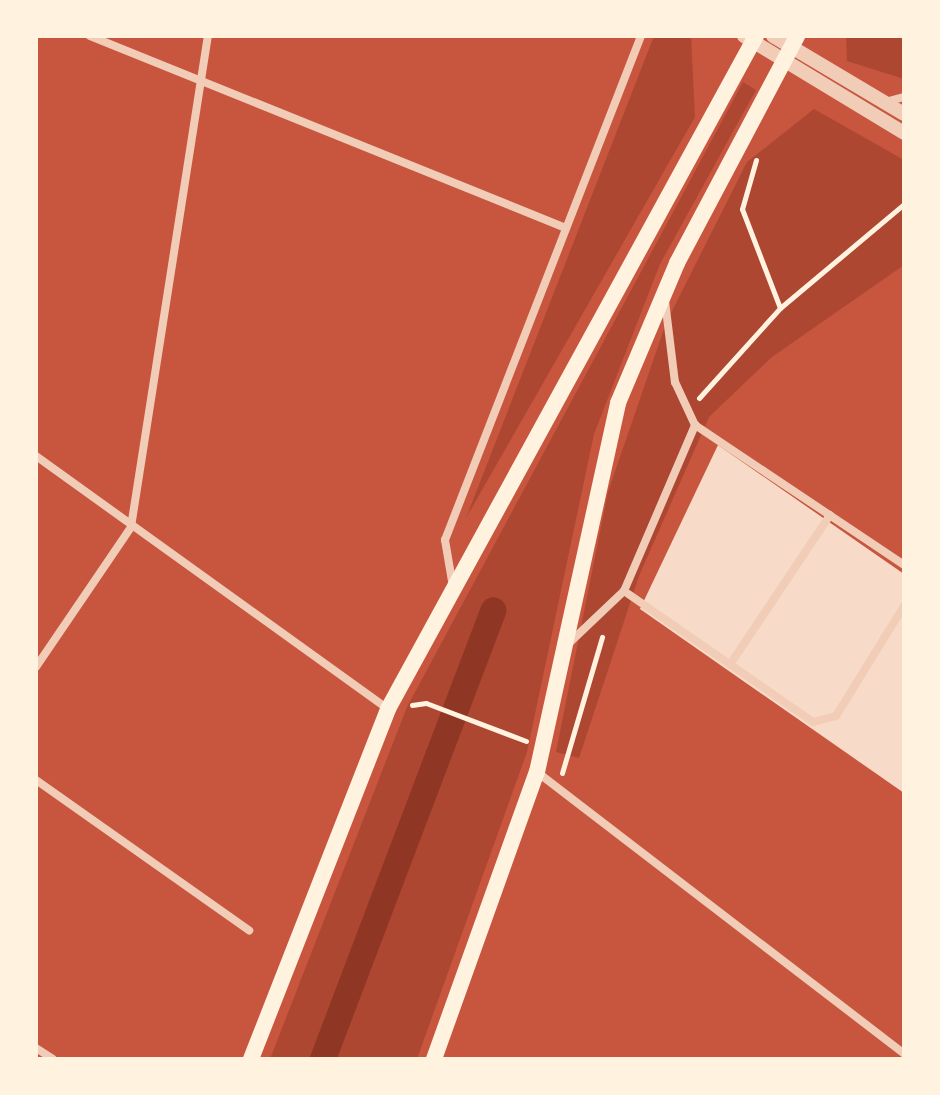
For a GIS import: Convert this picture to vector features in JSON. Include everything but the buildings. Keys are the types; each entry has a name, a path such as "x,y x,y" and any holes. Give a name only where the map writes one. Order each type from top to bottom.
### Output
{"main road":[{"path":"251,1059 388,709 452,581 756,36"},
{"path":"434,1059 537,772 618,403 663,292 797,36"}],"street":[{"path":"90,36 566,228"},
{"path":"36,667 131,527 208,36"},
{"path":"452,581 445,540 641,36"},
{"path":"744,36 847,90 904,114"},
{"path":"773,36 904,133"},
{"path":"884,103 904,97"},
{"path":"663,292 675,382 695,425 904,565"},
{"path":"566,647 624,591 695,425"},
{"path":"36,456 388,709"},
{"path":"731,663 830,515"},
{"path":"624,591 813,722 826,721 904,606"},
{"path":"537,772 904,1054"},
{"path":"36,780 249,930"},
{"path":"36,1048 53,1059"}],"path":[{"path":"758,155 742,209 780,308"},
{"path":"426,703 517,734"}],"shaded area":[{"path":"654,36 691,36 695,117 466,518"},
{"path":"846,36 904,36 904,79 847,61"},
{"path":"743,82 756,90 660,264 594,434 527,752 417,1059 270,1059 407,707"},
{"path":"814,109 904,160 904,265 772,357 709,417 639,576 579,758 556,752 608,492 666,323 747,162"}],"waterway":[{"path":"323,1059 494,610"}]}
